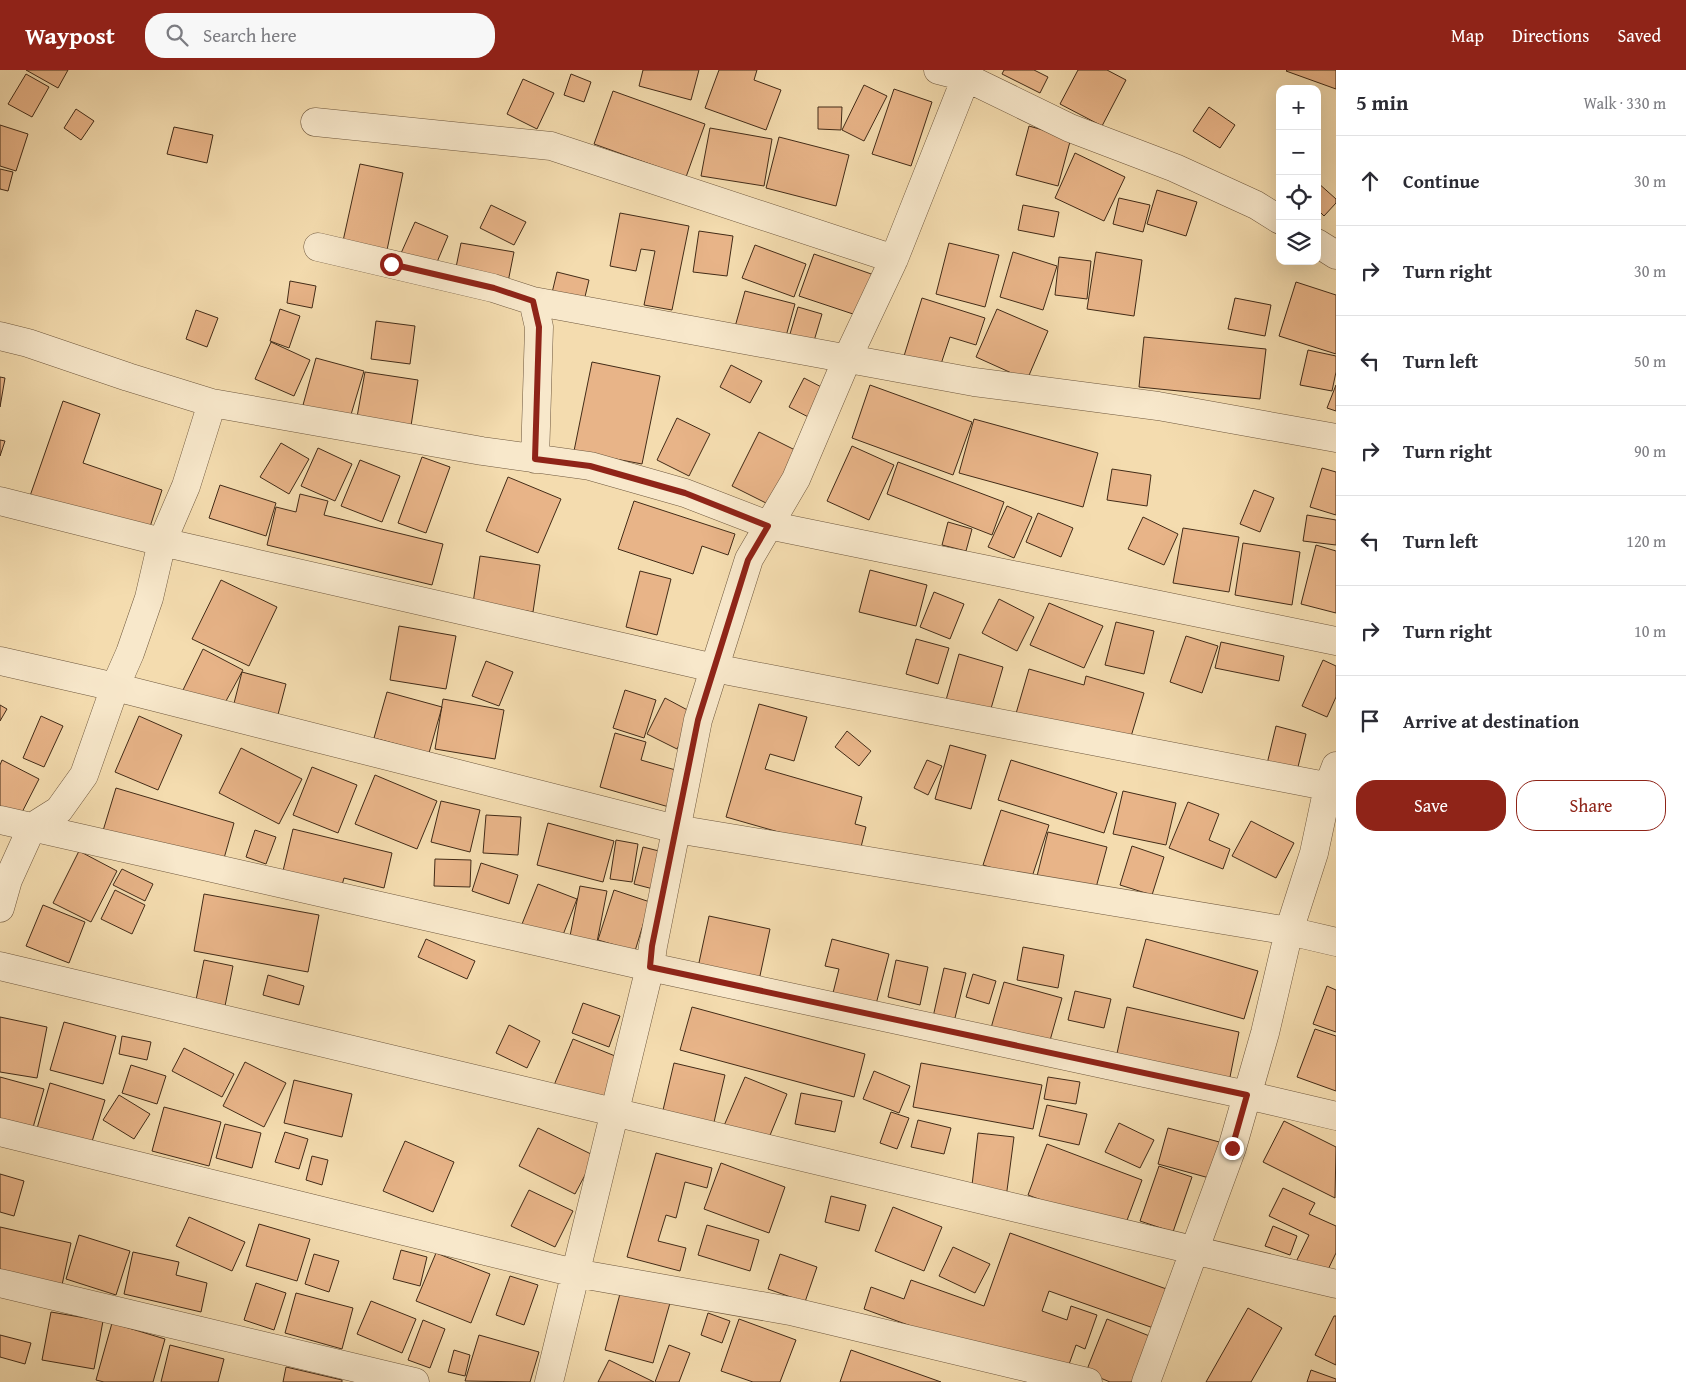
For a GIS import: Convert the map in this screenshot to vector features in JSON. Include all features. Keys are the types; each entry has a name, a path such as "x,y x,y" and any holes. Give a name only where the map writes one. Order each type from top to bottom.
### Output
{"street":[{"path":"938,70 967,73 1070,128 1175,168 1256,205 1276,218"},
{"path":"549,1382 650,967 652,946 698,720 748,560 796,478 847,359 894,259 967,73"},
{"path":"315,122 550,146 894,259"},
{"path":"318,246 494,288 533,301 974,382 1158,406 1336,438"},
{"path":"1321,246 1336,255"},
{"path":"533,301 539,327 535,459"},
{"path":"0,336 28,343 212,403 462,448 590,466 685,493 768,526 1336,641"},
{"path":"0,908 8,880 32,827 59,810 84,775 149,598 162,542 186,486 212,403"},
{"path":"0,501 162,542 714,668 1333,781 1314,853 1289,931 1265,1033 1232,1148 1146,1382"},
{"path":"0,661 115,687 676,829 1289,931 1336,942"},
{"path":"0,820 650,967 1247,1095 1336,1116"},
{"path":"0,966 1336,1284"},
{"path":"0,1132 575,1273 790,1311 1088,1382"},
{"path":"0,1283 415,1382"}],"building":[{"path":"26,70 68,70 58,88"},
{"path":"643,70 699,70 691,100 639,86"},
{"path":"719,70 757,70 754,80 781,90 766,130 705,108"},
{"path":"1004,70 1034,70 1048,77 1040,93 1002,74"},
{"path":"1078,70 1107,70 1126,80 1102,126 1060,104"},
{"path":"1336,70 1336,89 1286,71"},
{"path":"26,74 49,87 32,117 8,104"},
{"path":"571,74 591,82 584,102 564,95"},
{"path":"523,79 554,93 537,129 507,114"},
{"path":"864,85 887,96 864,141 842,130"},
{"path":"894,89 932,102 911,166 872,154"},
{"path":"613,91 705,124 686,177 594,144"},
{"path":"818,107 842,107 841,130 818,129"},
{"path":"1209,107 1235,125 1220,148 1193,131"},
{"path":"76,109 94,121 81,140 64,128"},
{"path":"0,125 28,134 16,171 0,166"},
{"path":"1029,126 1071,138 1058,186 1016,175"},
{"path":"174,127 213,135 207,163 167,154"},
{"path":"710,128 772,139 764,186 701,176"},
{"path":"779,137 849,155 836,206 766,188"},
{"path":"1075,153 1125,177 1104,221 1055,198"},
{"path":"360,164 403,173 387,250 343,241"},
{"path":"0,169 13,172 8,191 0,189"},
{"path":"1321,186 1336,199 1336,203 1324,216 1321,213"},
{"path":"1157,190 1197,202 1186,236 1147,224"},
{"path":"1119,198 1150,205 1143,232 1113,224"},
{"path":"491,205 526,222 514,245 480,228"},
{"path":"1023,205 1059,212 1054,237 1018,230"},
{"path":"620,213 689,226 672,310 644,305 655,251 641,249 636,271 610,266"},
{"path":"415,222 448,236 432,274 398,260"},
{"path":"699,231 733,236 727,276 693,272"},
{"path":"461,243 514,252 506,292 453,282"},
{"path":"949,243 999,255 985,307 936,294"},
{"path":"755,245 806,264 794,297 742,278"},
{"path":"1013,252 1057,266 1043,310 1000,297"},
{"path":"1096,252 1142,260 1134,316 1087,309"},
{"path":"814,254 877,276 862,317 799,296"},
{"path":"1059,257 1091,261 1087,299 1055,295"},
{"path":"557,272 589,280 583,305 551,297"},
{"path":"290,281 316,286 312,308 287,303"},
{"path":"1296,282 1336,295 1336,354 1279,336"},
{"path":"745,291 795,304 783,347 733,334"},
{"path":"922,298 985,318 976,345 950,337 940,367 904,356"},
{"path":"1235,298 1271,305 1265,336 1228,329"},
{"path":"798,307 822,314 811,351 787,344"},
{"path":"280,309 300,316 289,348 270,341"},
{"path":"997,309 1048,331 1027,380 976,357"},
{"path":"196,310 218,318 207,347 186,339"},
{"path":"376,321 415,326 410,364 371,359"},
{"path":"1144,337 1266,349 1260,399 1139,387"},
{"path":"271,342 310,360 294,396 255,379"},
{"path":"1308,350 1336,356 1336,372 1332,391 1300,385"},
{"path":"316,358 364,371 350,418 303,405"},
{"path":"592,362 660,376 642,464 574,451"},
{"path":"731,365 762,381 750,403 720,387"},
{"path":"365,372 418,380 411,426 357,417"},
{"path":"0,377 5,378 0,407"},
{"path":"804,378 833,393 818,422 789,407"},
{"path":"870,385 972,422 953,475 852,438"},
{"path":"1336,385 1336,411 1327,408"},
{"path":"63,401 100,414 83,463 162,490 147,536 30,496"},
{"path":"677,418 710,434 689,476 657,460"},
{"path":"974,419 1098,453 1083,507 959,473"},
{"path":"759,432 805,455 778,509 732,486"},
{"path":"0,440 5,441 0,456"},
{"path":"281,443 309,459 289,494 260,477"},
{"path":"852,446 894,465 869,520 827,501"},
{"path":"318,448 352,464 335,501 301,486"},
{"path":"422,457 450,467 426,533 398,523"},
{"path":"360,460 400,476 382,522 341,506"},
{"path":"898,462 1004,502 992,535 887,494"},
{"path":"1322,468 1336,472 1336,515 1310,507"},
{"path":"1112,469 1151,475 1147,506 1107,500"},
{"path":"508,477 561,499 538,553 486,531"},
{"path":"220,485 276,503 266,536 209,518"},
{"path":"1254,490 1274,498 1260,532 1240,524"},
{"path":"300,494 328,501 324,515 443,544 432,585 267,545 276,507 296,512"},
{"path":"634,501 735,534 728,555 702,546 693,574 618,549"},
{"path":"1007,506 1032,517 1014,558 988,547"},
{"path":"1038,513 1073,528 1061,557 1026,542"},
{"path":"1307,515 1336,520 1336,545 1303,541"},
{"path":"1143,517 1178,534 1164,565 1128,549"},
{"path":"948,522 972,529 966,551 942,545"},
{"path":"1183,528 1239,537 1229,592 1173,583"},
{"path":"1243,543 1300,552 1292,605 1235,595"},
{"path":"1316,545 1336,551 1336,613 1301,604"},
{"path":"480,556 540,565 533,612 473,603"},
{"path":"870,570 927,585 916,626 859,612"},
{"path":"640,571 671,579 657,635 626,627"},
{"path":"221,580 277,607 249,666 192,639"},
{"path":"934,592 964,604 950,639 920,627"},
{"path":"999,599 1034,617 1017,651 982,633"},
{"path":"1049,603 1103,626 1084,668 1030,645"},
{"path":"1116,622 1154,631 1144,674 1105,665"},
{"path":"399,626 456,636 446,689 390,680"},
{"path":"1186,636 1218,646 1202,693 1170,682"},
{"path":"916,639 949,648 938,684 906,674"},
{"path":"1221,642 1284,656 1279,681 1215,668"},
{"path":"203,649 243,670 221,710 183,690"},
{"path":"959,654 1003,667 990,712 946,700"},
{"path":"1323,660 1336,666 1336,697 1327,717 1302,706"},
{"path":"486,661 513,672 499,706 472,696"},
{"path":"1029,669 1084,685 1086,676 1144,693 1127,750 1015,717"},
{"path":"242,672 286,684 275,726 231,715"},
{"path":"625,690 656,700 644,738 613,728"},
{"path":"387,692 442,707 429,753 374,738"},
{"path":"665,698 695,714 677,749 647,734"},
{"path":"443,699 504,710 495,759 435,749"},
{"path":"759,704 807,717 794,761 770,754 765,769 862,797 855,824 866,827 859,855 726,817"},
{"path":"0,705 7,709 0,721"},
{"path":"41,716 63,726 44,767 23,758"},
{"path":"139,716 182,735 158,790 115,772"},
{"path":"1276,726 1306,734 1297,771 1267,764"},
{"path":"847,731 871,751 859,766 835,747"},
{"path":"615,733 646,742 641,760 679,771 669,807 600,787"},
{"path":"950,745 986,755 971,809 935,799"},
{"path":"241,748 302,779 279,824 219,793"},
{"path":"2,760 39,779 15,826 0,819 0,765"},
{"path":"927,760 942,766 928,795 914,788"},
{"path":"1011,760 1117,793 1104,833 998,800"},
{"path":"312,767 357,785 338,833 293,815"},
{"path":"375,775 437,801 417,849 355,824"},
{"path":"116,788 234,823 221,869 102,834"},
{"path":"1123,791 1176,803 1166,845 1113,834"},
{"path":"441,801 480,810 470,852 431,842"},
{"path":"1188,802 1219,814 1209,840 1230,849 1223,869 1169,848"},
{"path":"1001,810 1049,825 1031,880 983,865"},
{"path":"486,815 521,817 518,855 483,853"},
{"path":"1251,821 1294,843 1276,878 1232,856"},
{"path":"548,823 614,841 603,882 537,865"},
{"path":"293,829 392,853 384,888 344,878 341,889 282,875"},
{"path":"255,830 276,837 266,864 246,857"},
{"path":"1048,832 1107,847 1094,895 1036,880"},
{"path":"616,840 638,844 632,882 610,879"},
{"path":"1132,846 1164,857 1152,895 1120,885"},
{"path":"643,847 671,854 661,891 634,884"},
{"path":"79,851 117,871 91,922 53,903"},
{"path":"435,859 471,860 470,887 434,886"},
{"path":"481,863 518,875 509,904 472,891"},
{"path":"122,869 153,884 145,901 113,885"},
{"path":"538,884 577,899 561,940 522,924"},
{"path":"580,886 607,891 596,947 569,941"},
{"path":"115,890 145,905 132,934 101,919"},
{"path":"614,890 650,902 635,951 598,940"},
{"path":"204,894 319,915 308,972 194,951"},
{"path":"43,905 85,922 69,963 26,946"},
{"path":"709,916 770,929 758,985 697,972"},
{"path":"426,939 475,961 467,979 418,957"},
{"path":"832,939 889,954 874,1012 831,1001 839,969 825,966"},
{"path":"1146,939 1258,971 1244,1019 1133,987"},
{"path":"1023,947 1064,955 1058,988 1017,980"},
{"path":"204,960 233,966 225,1006 196,1000"},
{"path":"896,960 928,967 920,1005 888,997"},
{"path":"944,968 966,973 954,1022 933,1017"},
{"path":"973,974 996,981 989,1004 966,997"},
{"path":"268,975 304,986 299,1005 263,995"},
{"path":"1004,982 1062,998 1049,1044 991,1028"},
{"path":"1327,986 1336,990 1336,1032 1313,1024"},
{"path":"1075,991 1111,999 1104,1028 1068,1020"},
{"path":"583,1003 620,1016 609,1047 572,1033"},
{"path":"692,1007 865,1054 854,1097 680,1050"},
{"path":"1127,1007 1239,1032 1229,1082 1116,1058"},
{"path":"0,1017 47,1027 37,1078 0,1072"},
{"path":"64,1022 116,1036 103,1084 50,1070"},
{"path":"509,1025 540,1041 527,1068 496,1053"},
{"path":"1315,1029 1336,1036 1336,1091 1297,1077"},
{"path":"122,1036 151,1042 147,1060 119,1054"},
{"path":"573,1039 625,1060 601,1116 550,1095"},
{"path":"184,1048 234,1074 222,1097 172,1071"},
{"path":"245,1062 286,1083 264,1127 223,1106"},
{"path":"674,1063 725,1075 711,1135 660,1123"},
{"path":"921,1063 1042,1085 1033,1129 913,1107"},
{"path":"131,1065 166,1076 157,1104 122,1093"},
{"path":"874,1071 910,1086 899,1113 863,1099"},
{"path":"0,1077 44,1089 32,1131 0,1123"},
{"path":"745,1077 787,1094 766,1145 723,1128"},
{"path":"1048,1077 1080,1082 1076,1104 1044,1099"},
{"path":"294,1080 352,1094 342,1137 284,1123"},
{"path":"50,1083 105,1100 90,1148 36,1132"},
{"path":"801,1093 842,1101 835,1132 795,1124"},
{"path":"119,1095 150,1114 134,1139 103,1120"},
{"path":"1047,1105 1087,1114 1079,1145 1039,1136"},
{"path":"164,1107 221,1122 209,1166 152,1151"},
{"path":"891,1112 909,1118 897,1149 880,1143"},
{"path":"918,1120 951,1128 944,1154 911,1147"},
{"path":"1284,1121 1336,1147 1335,1198 1263,1162"},
{"path":"1119,1123 1154,1140 1140,1168 1105,1152"},
{"path":"225,1124 261,1133 252,1168 216,1158"},
{"path":"538,1128 595,1156 575,1194 519,1166"},
{"path":"1168,1128 1223,1143 1213,1179 1158,1164"},
{"path":"285,1132 308,1139 299,1169 275,1162"},
{"path":"978,1133 1014,1137 1006,1198 971,1194"},
{"path":"405,1141 454,1162 433,1212 383,1191"},
{"path":"1047,1144 1142,1180 1123,1231 1028,1195"},
{"path":"656,1153 712,1168 707,1188 685,1182 676,1218 666,1215 658,1241 686,1248 680,1271 627,1257"},
{"path":"312,1156 328,1160 322,1185 306,1180"},
{"path":"721,1163 785,1187 769,1233 704,1209"},
{"path":"1159,1166 1192,1177 1173,1232 1140,1221"},
{"path":"0,1174 24,1181 14,1216 0,1212"},
{"path":"1283,1188 1315,1203 1309,1214 1336,1226 1336,1253 1323,1280 1294,1266 1309,1235 1269,1216"},
{"path":"529,1190 573,1211 555,1247 511,1226"},
{"path":"831,1196 866,1205 859,1231 825,1222"},
{"path":"893,1207 942,1227 924,1271 875,1251"},
{"path":"189,1217 245,1242 232,1271 176,1246"},
{"path":"259,1224 310,1239 297,1281 246,1266"},
{"path":"707,1225 759,1240 750,1271 698,1255"},
{"path":"1273,1226 1297,1236 1290,1255 1265,1246"},
{"path":"0,1227 71,1243 62,1285 0,1272"},
{"path":"1010,1233 1172,1291 1159,1330 1049,1291 1042,1311 1067,1320 1071,1306 1097,1315 1085,1349 1076,1345 1063,1381 864,1309 871,1287 904,1299 911,1280 984,1306"},
{"path":"79,1235 130,1251 116,1295 66,1279"},
{"path":"953,1247 990,1264 975,1293 939,1276"},
{"path":"401,1250 427,1257 420,1286 393,1279"},
{"path":"133,1252 179,1262 176,1275 207,1283 201,1312 124,1294"},
{"path":"436,1253 490,1274 471,1323 416,1301"},
{"path":"314,1254 339,1261 329,1292 305,1284"},
{"path":"780,1254 817,1267 805,1302 768,1289"},
{"path":"510,1276 538,1285 524,1325 496,1315"},
{"path":"256,1283 286,1293 274,1330 244,1320"},
{"path":"621,1290 670,1303 653,1363 605,1350"},
{"path":"296,1293 353,1308 342,1349 285,1333"},
{"path":"371,1301 416,1319 402,1353 357,1334"},
{"path":"1248,1308 1282,1328 1251,1382 1206,1382"},
{"path":"51,1312 103,1321 94,1369 42,1360"},
{"path":"708,1313 730,1321 722,1343 701,1335"},
{"path":"1334,1316 1336,1316 1336,1365 1315,1355"},
{"path":"739,1319 796,1340 780,1382 753,1382 721,1371"},
{"path":"1107,1319 1152,1337 1134,1382 1110,1382 1086,1372"},
{"path":"423,1320 445,1329 430,1368 408,1360"},
{"path":"112,1323 165,1339 153,1382 104,1382 96,1380"},
{"path":"0,1335 31,1343 25,1364 0,1357"},
{"path":"479,1335 539,1352 530,1382 465,1381"},
{"path":"170,1345 224,1359 218,1382 161,1382"},
{"path":"669,1345 690,1353 679,1382 655,1382"},
{"path":"454,1350 470,1355 465,1376 448,1372"},
{"path":"851,1350 941,1382 840,1382"},
{"path":"609,1360 654,1382 598,1382"},
{"path":"286,1367 342,1380 342,1382 283,1382"},
{"path":"1311,1370 1336,1379 1336,1382 1307,1382"}],"route":[{"path":"391,264 494,288 533,301 539,327 535,459 590,466 685,493 768,526 748,560 698,720 652,946 650,967 1247,1095 1232,1148"}]}
